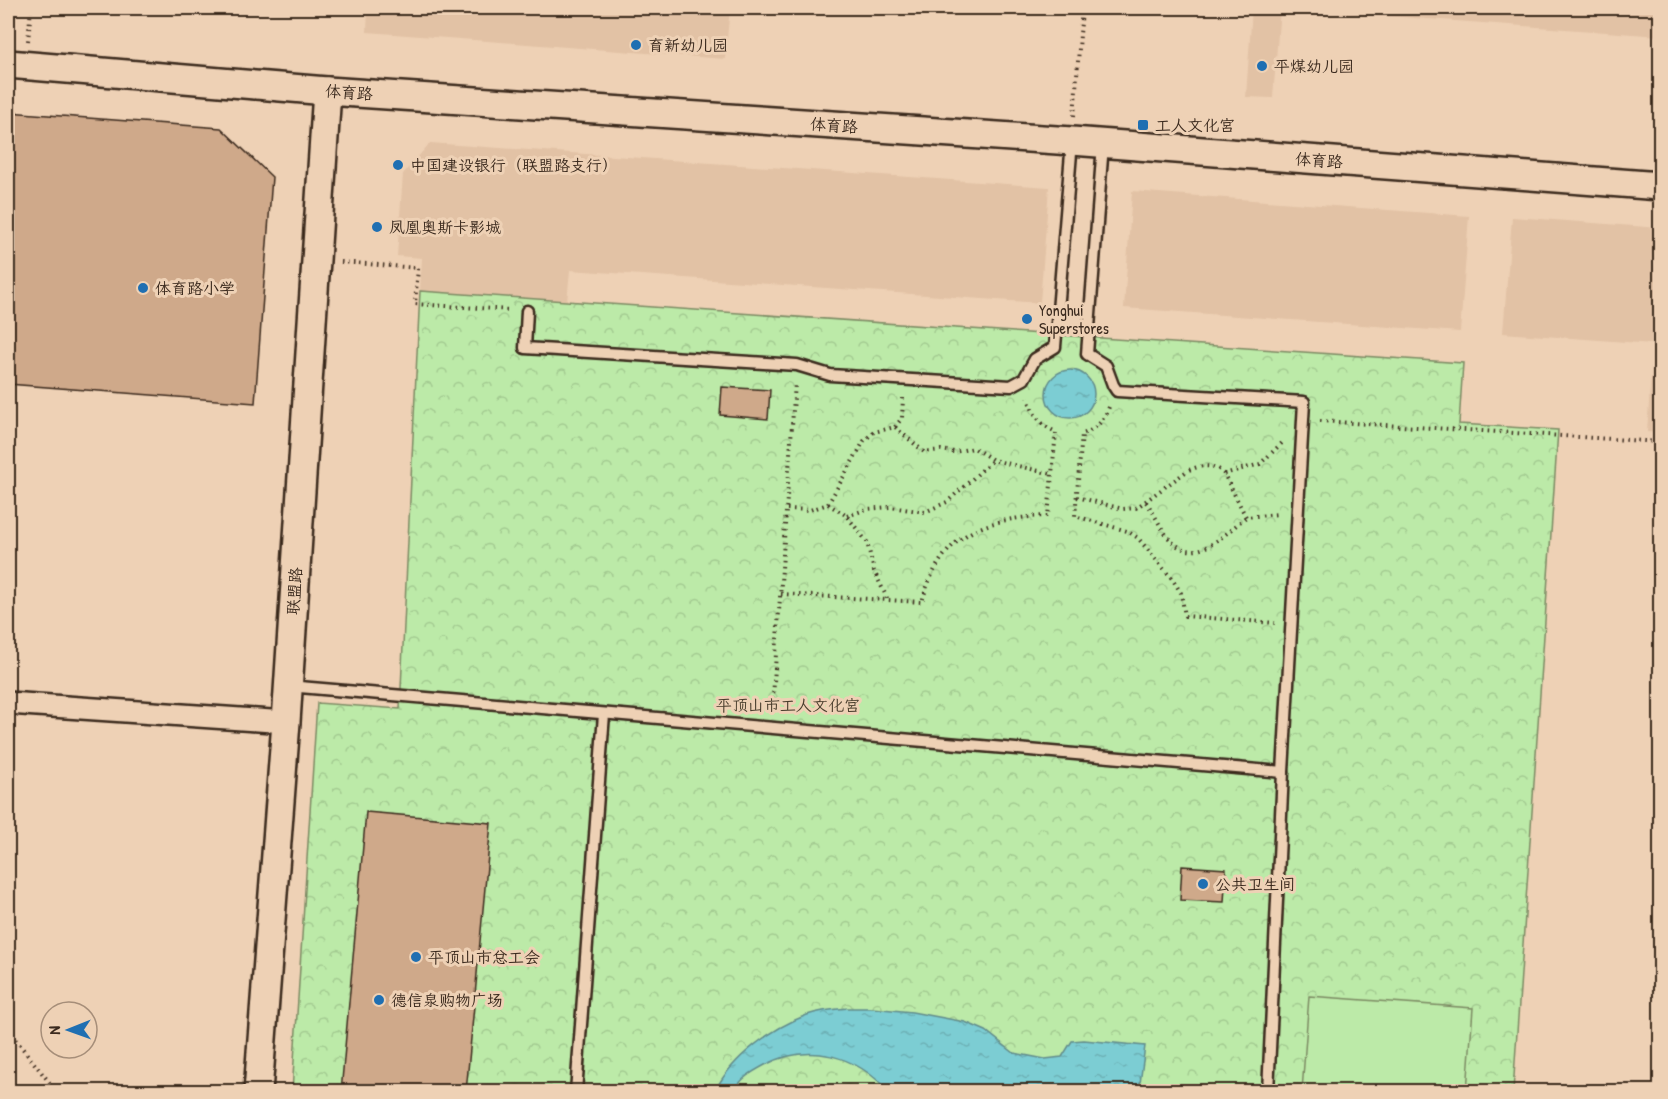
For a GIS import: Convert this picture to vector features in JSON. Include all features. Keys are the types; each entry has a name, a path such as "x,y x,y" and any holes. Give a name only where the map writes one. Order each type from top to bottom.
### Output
{"street":[{"name":"体育路","path":"8,64 327,91 1072,141 1660,186"},
{"name":"联盟路","path":"258,1092 286,722 327,91"},
{"path":"8,703 286,722"}],"lane":[{"path":"527,311 525,348 797,365 830,375 1011,386 1024,379 1035,359 1055,347 1072,141"},
{"path":"1103,144 1087,354 1106,366 1117,391 1304,402 1268,1092"},
{"path":"288,686 1283,772"},
{"path":"576,1092 604,714"}],"path":[{"path":"1072,141 1082,8"},
{"path":"317,260 418,268 415,304 527,311"},
{"path":"771,728 797,365"},
{"path":"787,509 810,510 828,504 864,441 874,432 895,427 903,418 904,379"},
{"path":"781,594 922,602 937,564 946,552 970,532 984,525 1005,520 1048,516 1056,432 1044,426 1036,417 1027,396 1021,389 1011,386"},
{"path":"1111,403 1098,425 1093,430 1082,434 1075,516 1127,531 1149,549 1181,593 1185,616 1291,624"},
{"path":"1224,474 1260,464 1272,450 1303,424 1660,442"},
{"path":"895,427 924,452 941,450 954,452 974,448 993,460 1052,474"},
{"path":"847,516 867,509 890,507 925,512 947,502 993,460"},
{"path":"1077,497 1123,509 1136,508 1194,467 1214,467 1220,469 1224,474 1246,517"},
{"path":"1146,502 1169,538 1187,550 1197,551 1208,548 1246,517 1298,512"},
{"path":"828,504 847,516 867,542 874,571 888,600"},
{"path":"8,1030 57,1092"}],"shaded area":[{"name":"育新幼儿园","path":"368,8 730,8 725,59 367,32"},
{"path":"1252,8 1280,8 1273,98 1246,97"},
{"name":"平煤幼儿园","path":"1280,8 1660,8 1660,36"},
{"path":"430,143 1049,187 1040,303 570,270 567,302 420,291 422,258 397,256 403,174"},
{"path":"1132,191 1469,216 1460,332 1124,308"},
{"path":"1512,217 1660,228 1660,433 1647,432 1653,344 1503,333"}],"green space":[{"name":"平顶山市工人文化宫","path":"420,291 1463,363 1459,424 1558,430 1513,1091 292,1092 317,703 400,709"},
{"path":"1309,996 1473,1008 1467,1091 1302,1091"}],"water":[{"path":"1065,370 1075,370 1090,380 1094,394 1093,403 1084,414 1075,418 1065,418 1050,408 1046,399 1046,389 1056,374"},
{"path":"849,1008 912,1012 965,1022 986,1031 1014,1053 1045,1059 1062,1057 1072,1041 1084,1040 1145,1046 1139,1091 888,1091 875,1079 847,1061 831,1056 798,1054 782,1058 751,1073 740,1082 734,1091 715,1091 742,1055 767,1036 812,1013"}],"building":[{"name":"体育路小学","path":"8,112 221,128 272,177 255,403 8,384"},
{"path":"722,387 770,390 768,419 720,415"},
{"name":"平顶山市总工会","path":"366,812 491,823 466,1092 341,1092"},
{"name":"公共卫生间","path":"1182,866 1226,869 1224,902 1180,900"}],"place":[{"name":"育新幼儿园","path":"636,45"},
{"name":"平煤幼儿园","path":"1262,66"},
{"name":"工人文化宫","path":"1143,125"},
{"name":"中国建设银行（联盟路支行）","path":"398,165"},
{"name":"凤凰奥斯卡影城","path":"377,227"},
{"name":"体育路小学","path":"143,288"},
{"name":"Yonghui Superstores","path":"1027,319"},
{"name":"公共卫生间","path":"1203,884"},
{"name":"平顶山市总工会","path":"416,957"},
{"name":"德信泉购物广场","path":"379,1000"}]}
